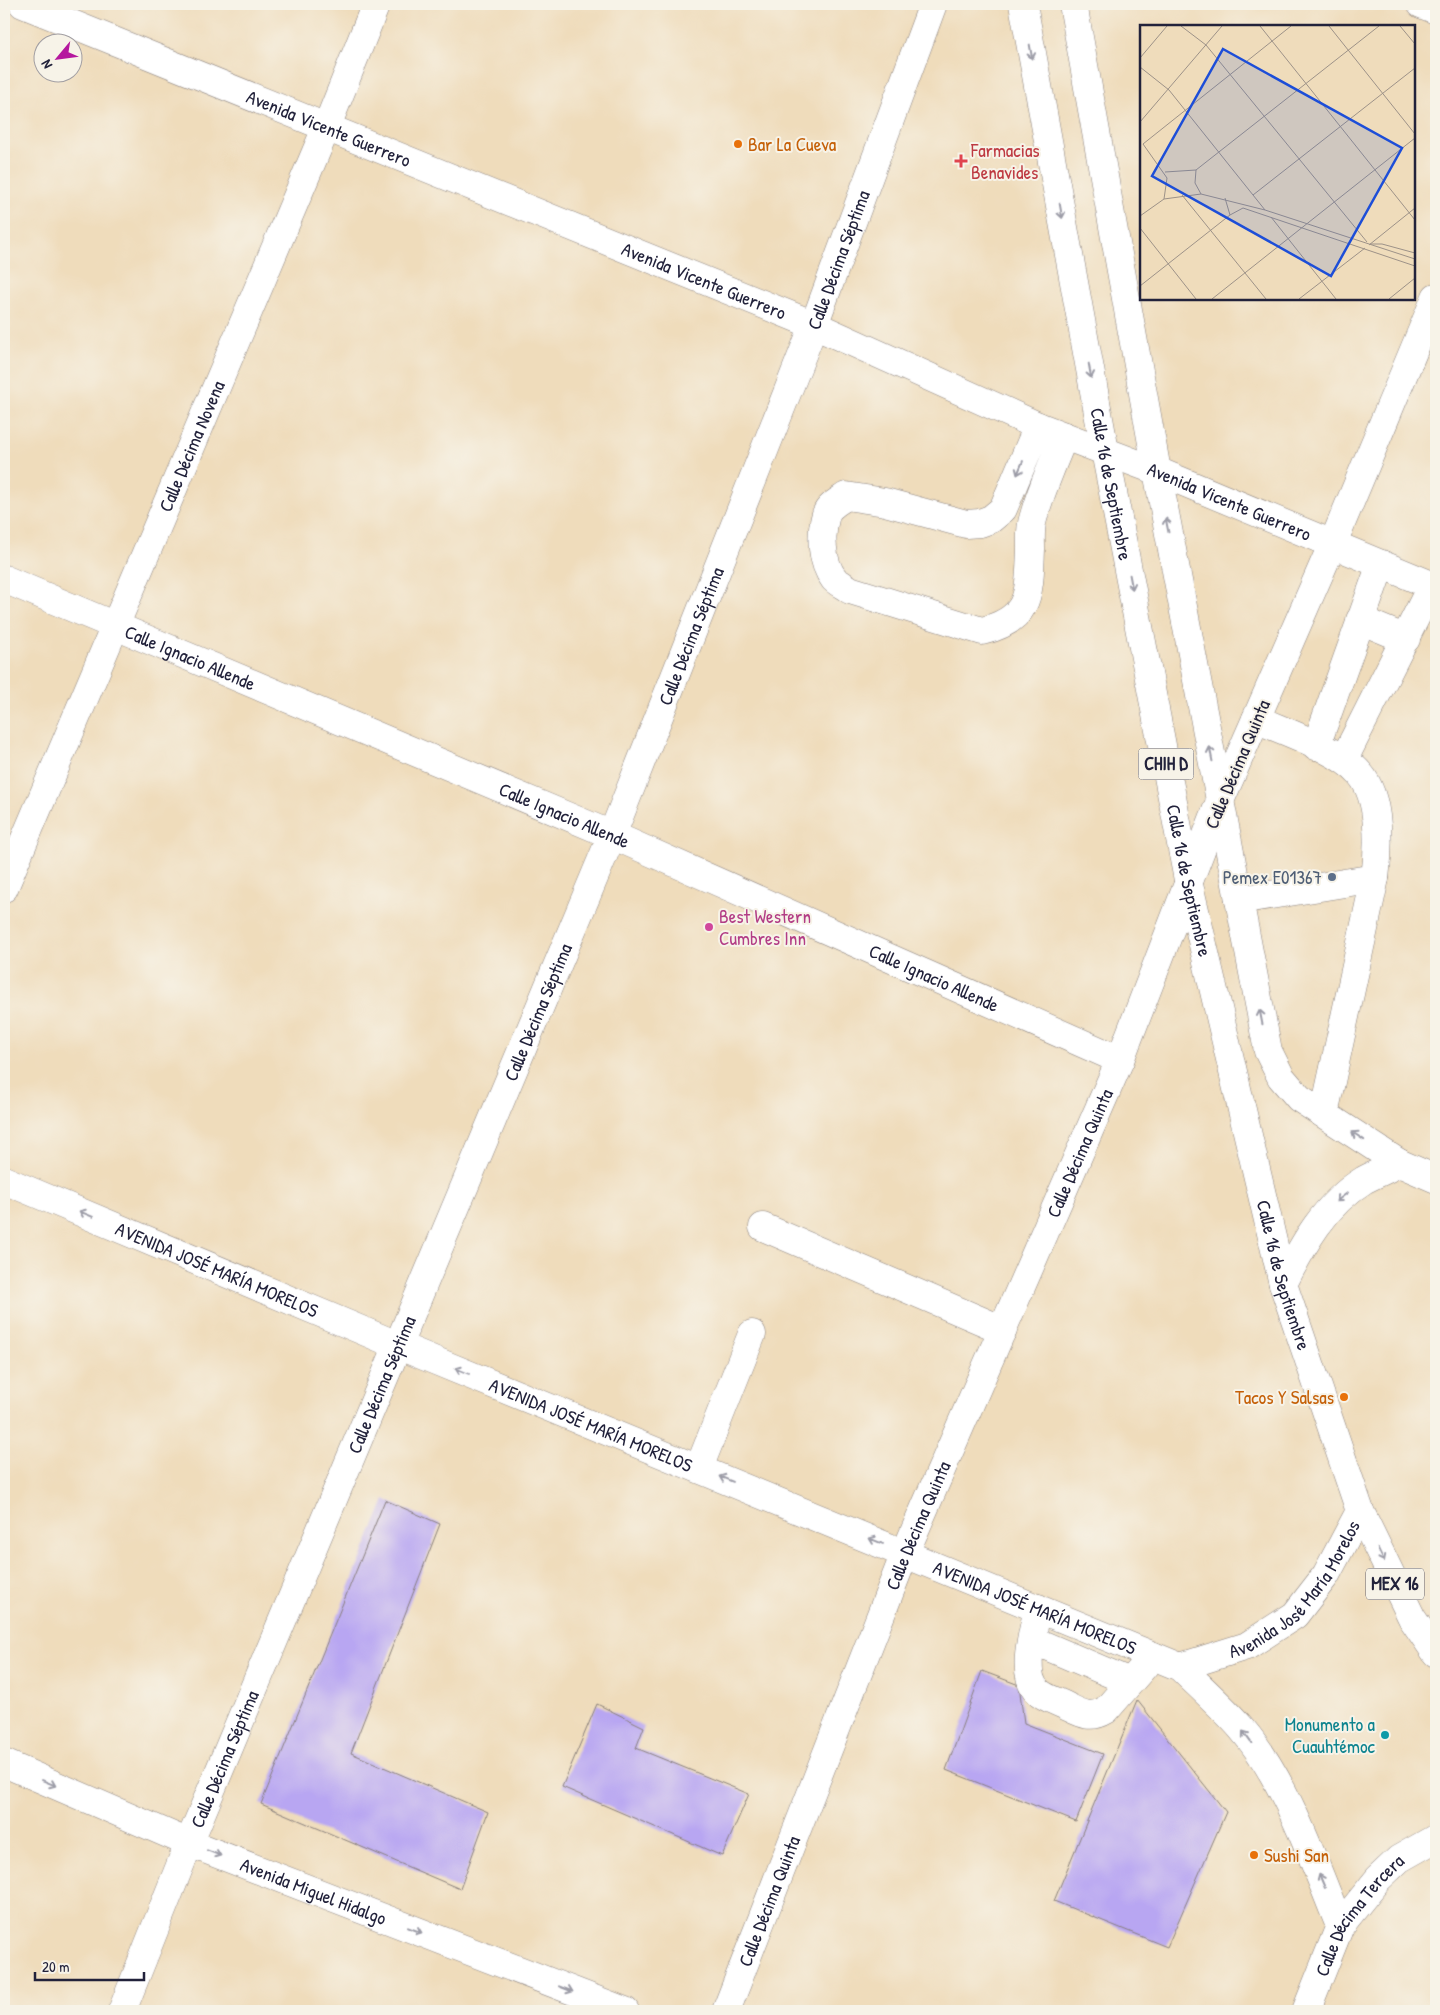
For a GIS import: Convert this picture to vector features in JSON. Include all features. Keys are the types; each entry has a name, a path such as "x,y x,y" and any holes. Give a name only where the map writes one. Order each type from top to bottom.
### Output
{"main road":[{"name":"Avenida Vicente Guerrero","path":"23,4 814,325 1038,426 1157,471 1434,586"},
{"name":"Calle Décima Novena","path":"4,888 327,126 376,4"},
{"name":"Calle Décima Séptima","path":"122,2011 189,1843 612,835 814,325 934,4"},
{"name":"Calle 16 de Septiembre","path":"1022,4 1105,451 1189,885 1283,1284 1360,1512"},
{"name":"CHIH D","path":"1073,4 1157,471 1268,1051 1281,1077 1299,1098 1399,1163"},
{"path":"1421,4 1436,10"},
{"name":"Calle Décima Quinta","path":"726,2011 905,1553 1120,1060 1220,801 1333,543 1436,297"},
{"path":"1038,426 1003,509 992,519 980,523 966,524 885,502 846,496 835,503 826,513 823,547 826,566 835,580 850,590 982,631 1012,621 1022,609 1027,593 1032,520 1064,436"},
{"path":"1003,509 1032,520"},
{"path":"1316,746 1381,564"},
{"name":"Calle Ignacio Allende","path":"4,579 612,835 1120,1060"},
{"path":"1344,760 1434,586"},
{"path":"1360,620 1406,638"},
{"path":"1256,719 1344,760 1360,774 1368,786 1376,822 1378,841 1375,878 1324,1114"},
{"path":"1239,900 1375,878"},
{"path":"1283,1284 1306,1240 1335,1202 1364,1180 1399,1163 1436,1179"},
{"name":"AVENIDA JOSÉ MARÍA MORELOS","path":"4,1180 397,1345 1180,1666"},
{"path":"763,1227 1003,1330"},
{"path":"699,1468 752,1334"},
{"name":"Avenida José María Morelos","path":"1360,1512 1412,1618 1436,1653"},
{"name":"Avenida José María Morelos","path":"1180,1666 1247,1646 1295,1615 1326,1576 1360,1512"},
{"path":"1038,1608 1029,1670 1032,1682 1039,1692 1087,1717 1098,1715 1106,1710 1153,1656"},
{"path":"1032,1640 1130,1682"},
{"path":"1180,1666 1242,1729 1260,1754 1299,1829 1340,1926"},
{"name":"Avenida Miguel Hidalgo","path":"4,1763 189,1843 625,2011"},
{"name":"Calle Décima Tercera","path":"1306,2011 1340,1926 1385,1872 1399,1860 1436,1838"}],"building":[{"path":"385,1500 440,1524 351,1753 488,1812 460,1889 261,1804"},
{"path":"982,1671 1019,1685 1024,1723 1103,1754 1076,1822 946,1770"},
{"path":"1137,1700 1226,1812 1167,1947 1054,1901"},
{"path":"597,1704 644,1727 636,1748 749,1794 722,1856 562,1787"}],"place":[{"name":"Bar La Cueva","path":"738,144"},
{"name":"Farmacias Benavides","path":"961,161"},
{"name":"Pemex E01367","path":"1332,877"},
{"name":"Best Western Cumbres Inn","path":"709,927"},
{"name":"Tacos Y Salsas","path":"1344,1397"},
{"name":"Monumento a Cuauhtémoc","path":"1385,1735"},
{"name":"Sushi San","path":"1254,1855"}]}
